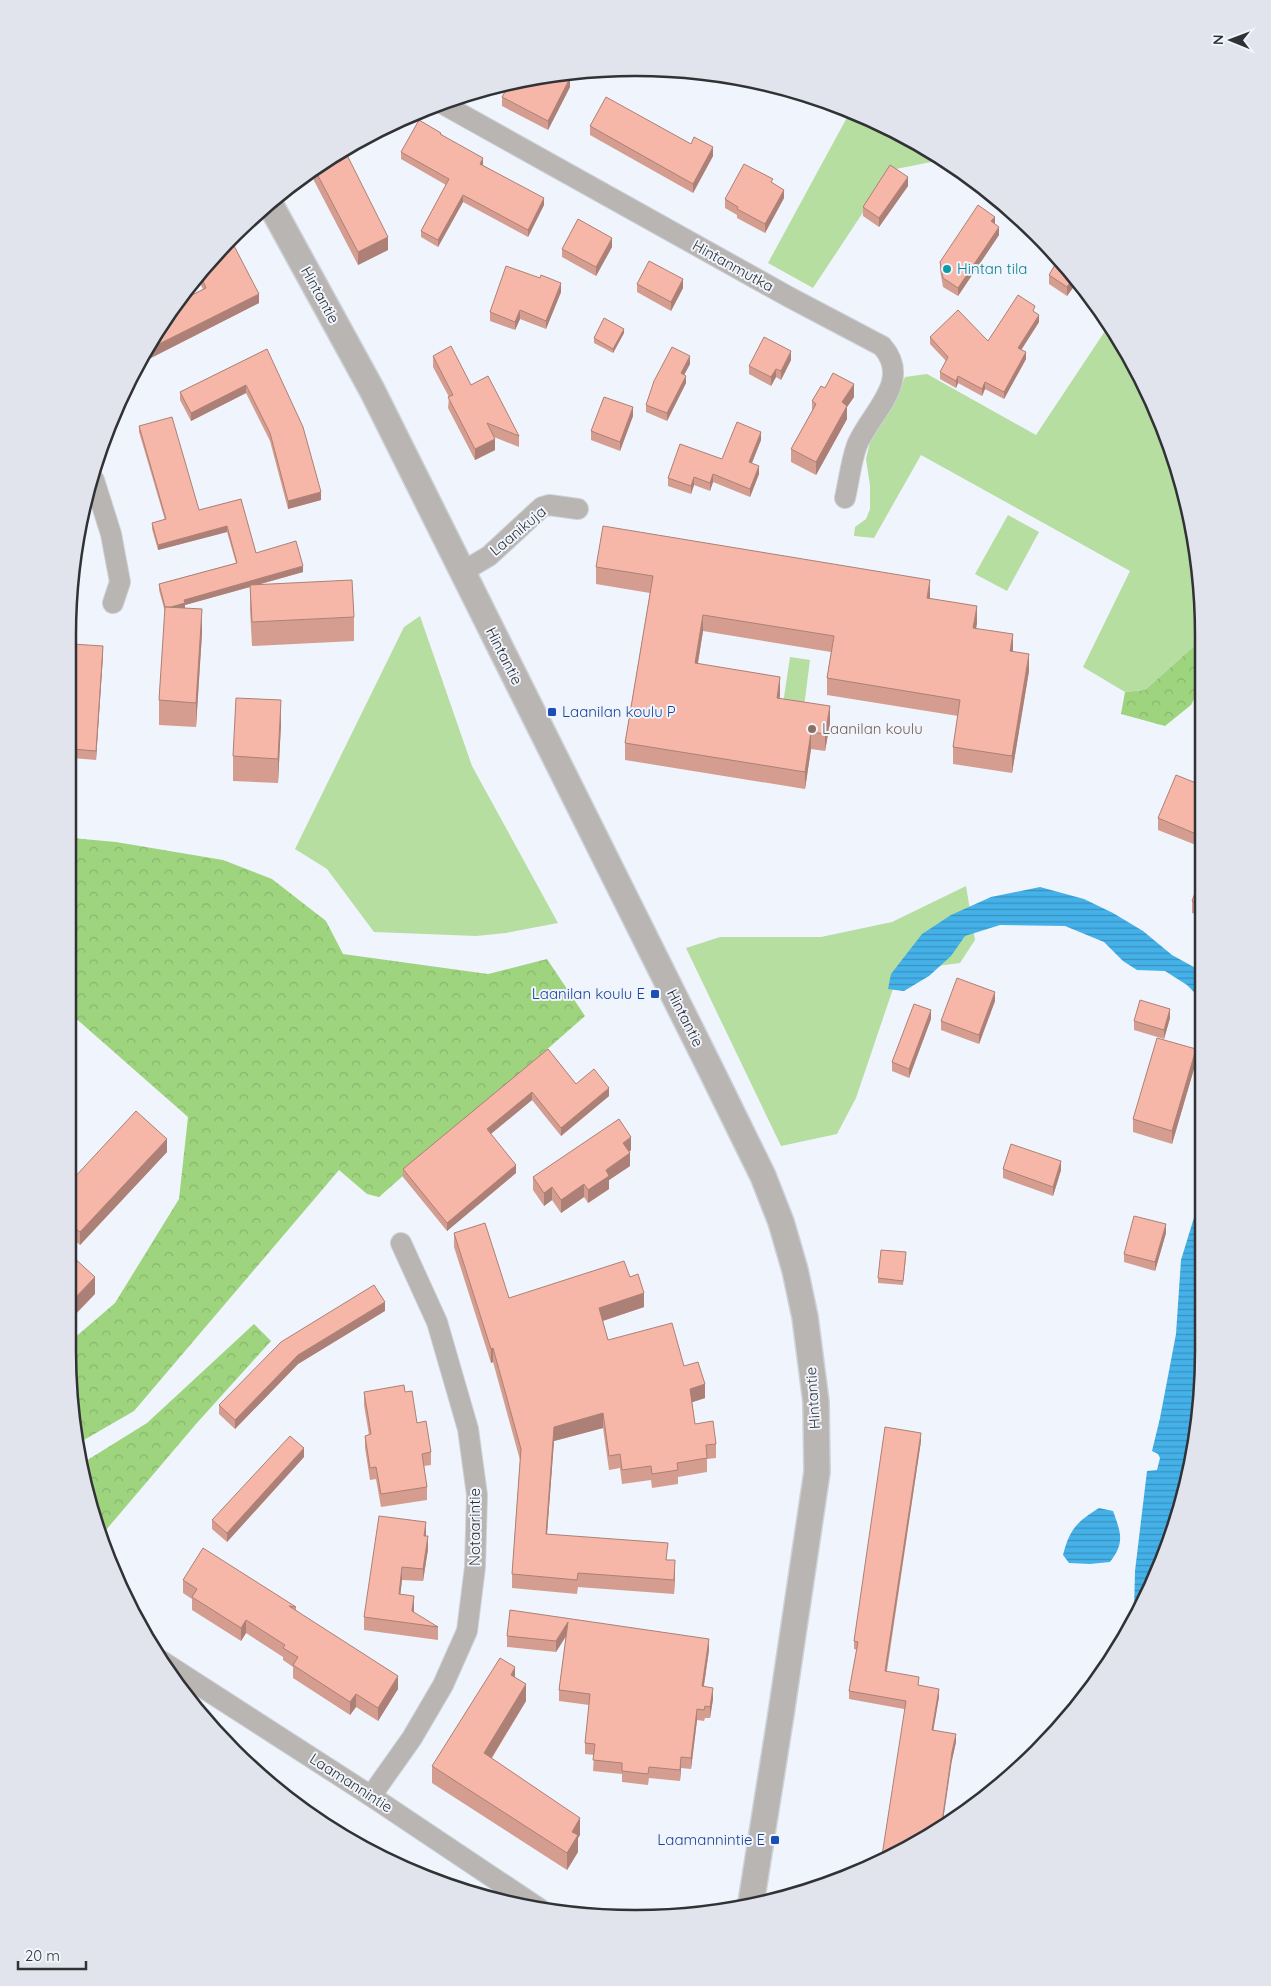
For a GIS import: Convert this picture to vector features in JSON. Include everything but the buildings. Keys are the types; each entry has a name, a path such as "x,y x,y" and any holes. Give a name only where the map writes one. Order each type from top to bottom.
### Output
{"street":[{"name":"Hintanmutka","path":"450,108 789,297 882,346 891,359 894,368 894,378 891,388 857,445 844,498"},
{"name":"Hintantie","path":"273,210 372,390 763,1176 781,1222 795,1270 805,1317 816,1402 817,1472 752,1897"},
{"path":"96,487 111,534 120,582 113,604"},
{"name":"Laanikuja","path":"462,572 488,556 542,507 549,505 578,509"},
{"name":"Notaarintie","path":"371,1796 412,1738 443,1685 467,1631 475,1567 477,1495 468,1428 437,1322 401,1243"},
{"name":"Laamannintie","path":"179,1672 371,1796 525,1899"}],"green space":[{"path":"847,118 883,134 932,162 891,170 813,288 768,263"},
{"path":"1104,332 1137,388 1165,456 1176,491 1190,563 1194,599 1195,645 1145,690 1125,692 1083,667 1130,571 921,455 874,538 854,536 855,527 866,519 870,509 870,486 866,459 870,442 895,400 905,377 927,374 1036,435"},
{"path":"1008,515 1039,532 1007,591 975,574"},
{"path":"420,616 472,766 558,923 506,933 476,936 374,932 327,869 295,849 404,627"},
{"path":"1195,645 1195,690 1191,705 1165,726 1121,714 1125,692 1145,690"},
{"path":"790,657 810,660 804,707 783,704"},
{"path":"76,838 116,842 223,860 272,879 326,921 343,954 488,974 547,959 585,1016 379,1197 367,1194 339,1170 134,1411 84,1440 77,1387 76,1337 115,1303 179,1199 188,1117 76,1019"},
{"path":"966,886 975,940 960,963 899,971 856,1098 837,1134 781,1146 686,948 720,937 821,937 892,922"},
{"path":"254,1324 271,1341 196,1424 106,1530 87,1460 147,1423"}],"water":[{"path":"1040,887 1084,899 1113,913 1143,931 1172,955 1195,968 1195,993 1187,985 1165,971 1137,970 1123,961 1104,942 1065,926 1000,925 965,936 951,956 929,976 904,991 888,989 891,974 922,934 951,915 991,897"},
{"path":"1195,1214 1195,1350 1194,1387 1190,1423 1176,1495 1152,1565 1134,1603 1135,1571 1147,1471 1157,1470 1160,1458 1158,1454 1152,1451 1176,1334 1181,1260"},
{"path":"1099,1508 1113,1511 1116,1519 1120,1532 1120,1543 1115,1555 1110,1562 1090,1564 1069,1563 1063,1555 1068,1538 1085,1517"}],"place":[{"name":"Hintan tila","path":"947,269"},
{"name":"Laanilan koulu P","path":"552,712"},
{"name":"Laanilan koulu","path":"812,729"},
{"name":"Laanilan koulu E","path":"655,994"},
{"name":"Laamannintie E","path":"775,1840"}]}
